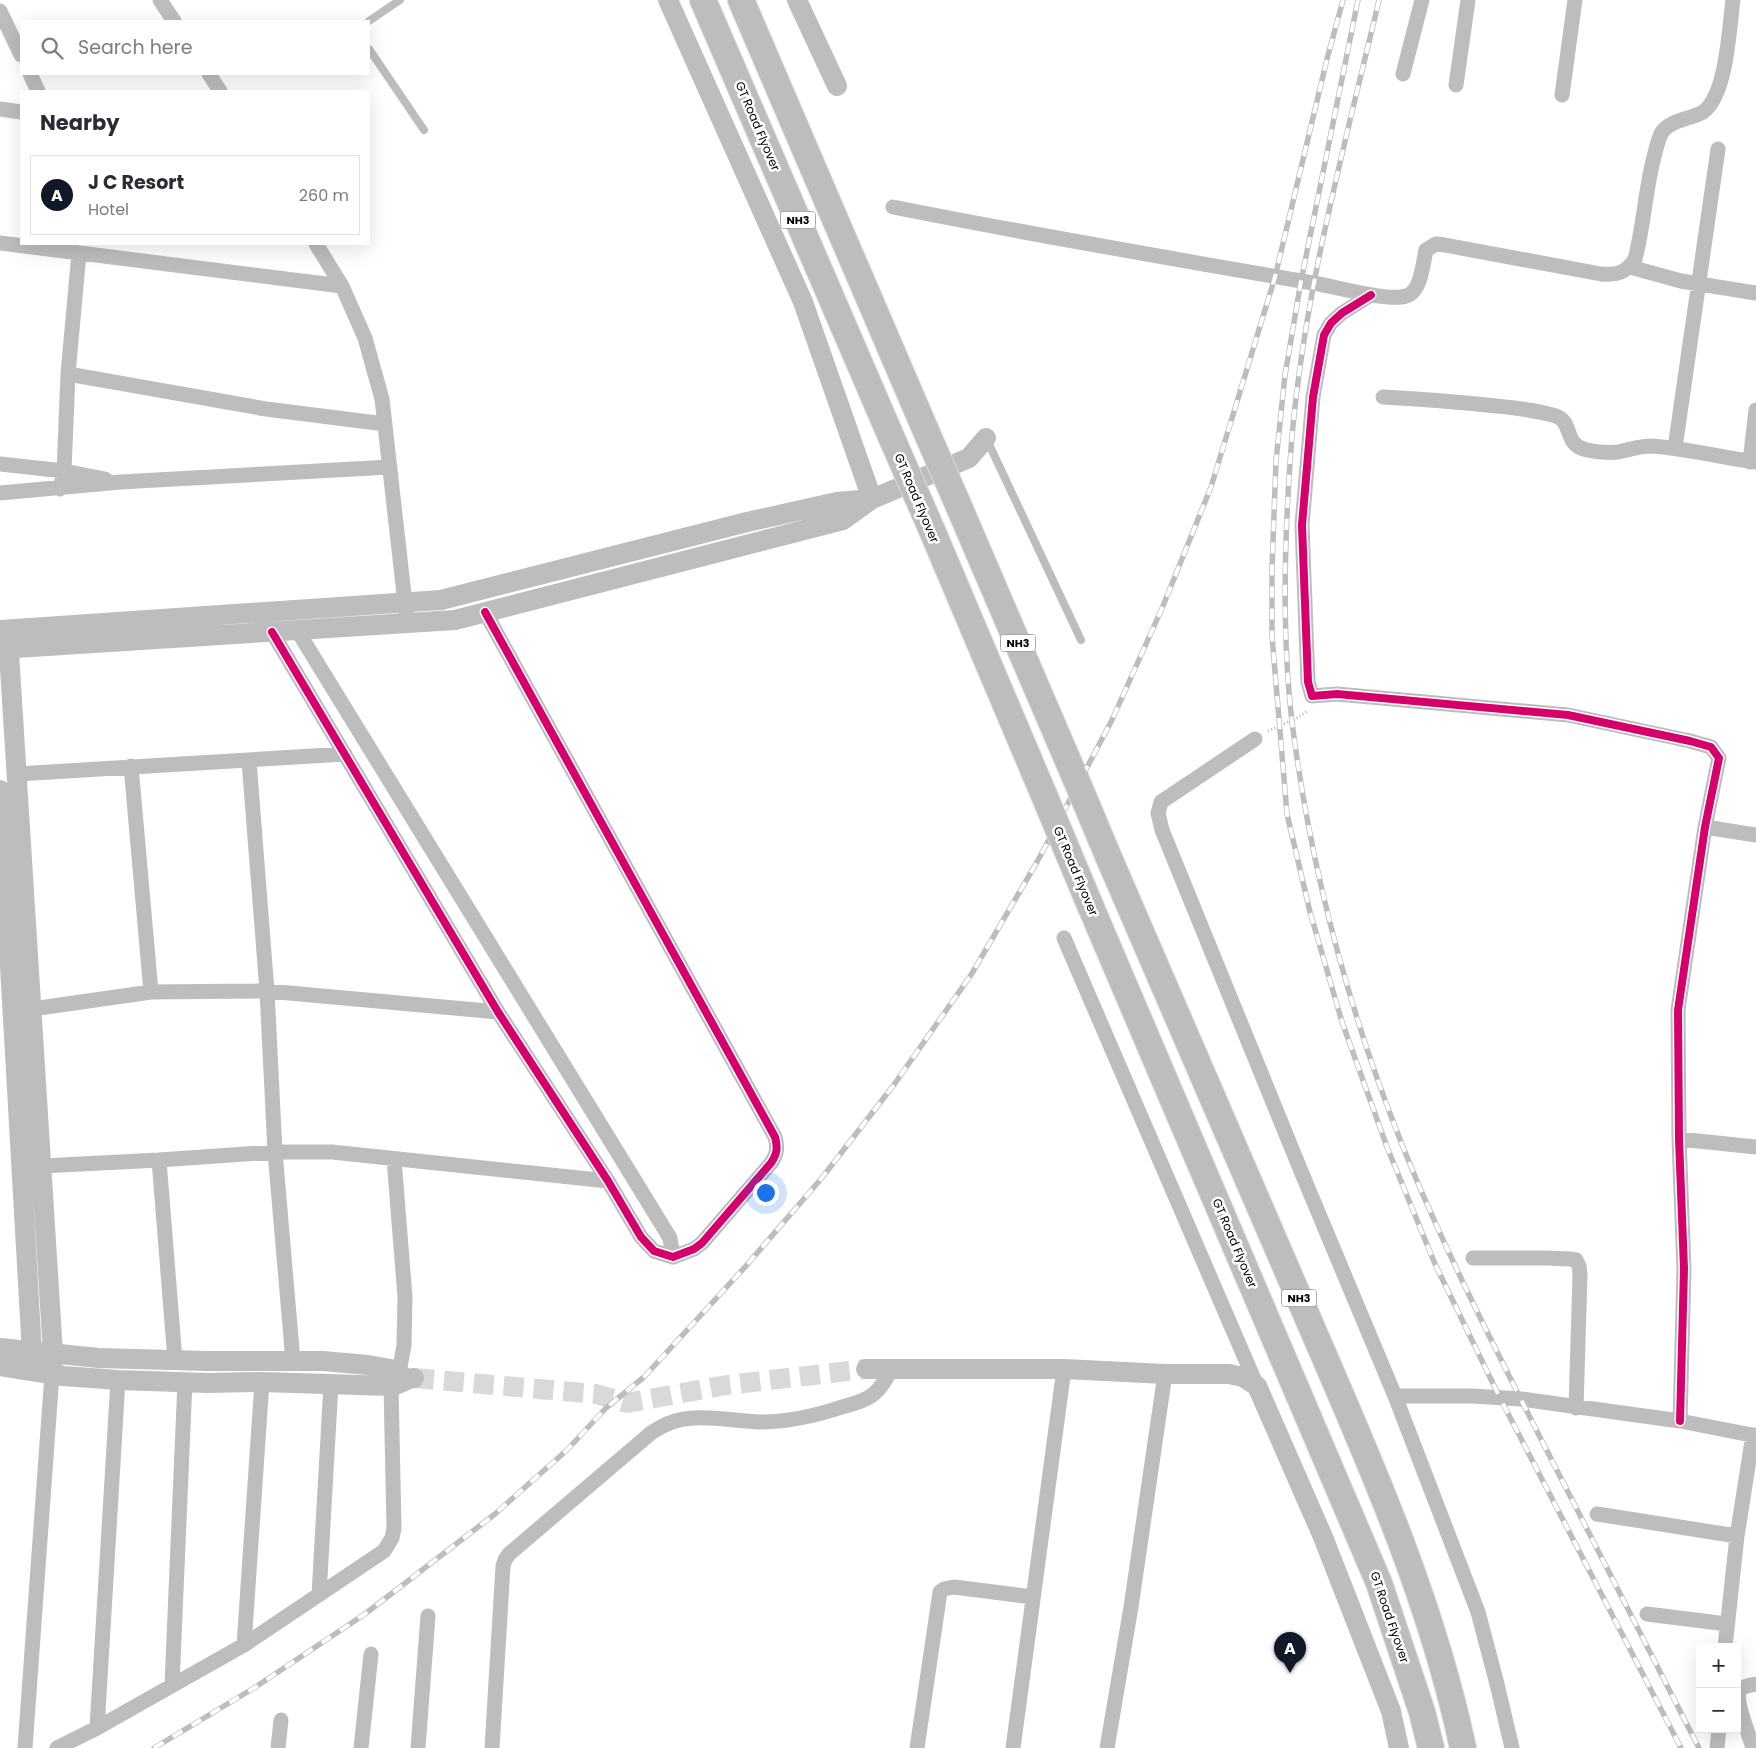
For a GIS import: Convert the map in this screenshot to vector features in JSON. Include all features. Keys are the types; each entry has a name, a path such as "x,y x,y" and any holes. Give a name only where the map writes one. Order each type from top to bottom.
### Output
{"highway":[{"name":"GT Road Flyover","path":"703,0 893,441 1379,1583 1422,1712 1431,1748"},
{"name":"NH3","path":"741,0 1355,1428 1413,1574 1454,1703 1463,1748"}],"street":[{"path":"160,0 173,20"},
{"path":"668,0 803,302 872,500"},
{"path":"797,0 837,86"},
{"path":"1403,74 1422,0"},
{"path":"1456,85 1468,0"},
{"path":"1562,95 1575,0"},
{"path":"893,207 1007,230 1399,298 1414,292 1426,250 1436,244 1612,275 1630,267 1635,259 1649,174 1663,130 1670,125 1703,111 1713,101 1719,90 1733,0"},
{"path":"0,11 20,53"},
{"path":"30,75 38,90"},
{"path":"210,75 219,90"},
{"path":"0,109 20,112"},
{"path":"1675,448 1718,149"},
{"path":"0,242 20,245"},
{"path":"22,245 342,286"},
{"path":"317,245 342,286 365,338 382,399 407,623"},
{"path":"60,489 64,471 68,374 79,253"},
{"path":"1630,267 1682,282 1756,293"},
{"path":"1371,294 1342,313 1331,323 1324,335 1313,398 1302,525 1308,682 1312,696 1338,694 1568,714 1690,741 1711,747 1719,755 1720,761 1705,827 1678,1010 1679,1139 1684,1269 1680,1421"},
{"path":"68,374 266,409 385,424"},
{"path":"1383,397 1463,402 1539,412 1562,419 1572,442 1588,450 1618,452 1637,446 1675,448 1753,462 1756,410"},
{"path":"4,639 272,632 455,620 843,520 872,500 969,458 986,438"},
{"path":"0,464 64,471 120,482"},
{"path":"0,493 120,482 390,467"},
{"path":"4,639 441,600 747,522 828,504 872,500"},
{"path":"272,632 498,1012 608,1182 641,1237 654,1250 674,1257 694,1249 702,1243 771,1163 776,1156 778,1146 775,1137 485,612"},
{"path":"297,630 670,1238 674,1257"},
{"path":"4,639 17,774 54,1353 43,1372 25,1748"},
{"path":"1255,739 1161,802 1158,814 1162,830 1395,1396 1478,1612 1512,1748"},
{"path":"17,774 345,754"},
{"path":"250,761 267,991 275,1152 293,1360"},
{"path":"131,766 151,992"},
{"path":"0,790 32,1351 43,1372"},
{"path":"1705,827 1756,835"},
{"path":"1064,938 1323,1537 1391,1711 1399,1748"},
{"path":"32,1009 151,992 267,991 498,1012"},
{"path":"1679,1139 1756,1147"},
{"path":"42,1166 275,1152 332,1152 608,1182"},
{"path":"57,1748 97,1728 244,1645 384,1551 392,1538 403,1379 405,1297 394,1159"},
{"path":"159,1160 174,1360"},
{"path":"1473,1258 1576,1260 1580,1274 1576,1408"},
{"path":"0,1348 99,1358 293,1360 368,1365 391,1370 403,1379"},
{"path":"0,1366 63,1376 118,1380 331,1384 403,1379"},
{"path":"866,1369 1064,1369 1165,1374 1229,1374 1243,1377 1257,1386"},
{"path":"492,1748 503,1566 509,1554 651,1433 668,1423 684,1419 702,1418 761,1422 787,1421 820,1414 870,1397 878,1391 892,1369"},
{"path":"1013,1748 1064,1369"},
{"path":"1107,1748 1131,1608 1165,1374"},
{"path":"97,1728 118,1380"},
{"path":"172,1685 185,1381"},
{"path":"244,1645 262,1382"},
{"path":"319,1595 331,1384"},
{"path":"1395,1396 1472,1396 1521,1399 1680,1421 1755,1436 1737,1536 1725,1643"},
{"path":"1597,1514 1737,1536"},
{"path":"917,1748 940,1592 954,1587 1033,1597"},
{"path":"1647,1614 1727,1624"},
{"path":"418,1748 428,1616"},
{"path":"361,1748 371,1654"},
{"path":"1753,1748 1740,1708 1738,1695 1743,1688 1756,1684"},
{"path":"278,1748 282,1720"},
{"path":"1718,1748 1719,1733"}],"lane":[{"path":"370,20 400,0"},
{"path":"370,50 424,130"},
{"path":"986,438 1081,640"}],"path":[{"path":"1255,739 1305,713 1310,708 1312,696"}],"tunnel":[{"path":"414,1378 596,1394 627,1403 727,1385 866,1369"}],"railway":[{"path":"154,1748 254,1688 365,1614 495,1514 567,1450 606,1408 644,1377 745,1267 821,1179 893,1086 971,975 1037,862 1112,720 1163,606 1211,487 1275,277 1343,0"},
{"path":"1358,0 1301,281 1285,375 1276,461 1272,569 1272,636 1287,814 1310,912 1342,1022 1387,1147 1435,1264 1500,1398 1681,1748"},
{"path":"1379,0 1338,172 1313,288 1295,404 1290,463 1285,560 1285,625 1292,722 1309,829 1320,882 1348,988 1382,1091 1417,1180 1487,1331 1699,1748"}],"cycle path":[{"path":"1371,295 1342,313 1331,323 1324,335 1313,397 1302,525 1308,682 1312,696 1337,694 1568,715 1690,741 1711,747 1719,758 1705,827 1678,1010 1679,1139 1684,1269 1680,1421"},
{"path":"272,632 498,1012 608,1181 641,1237 654,1251 673,1257 694,1249 702,1243 771,1163 776,1151 775,1137 485,612"}],"place":[{"name":"J C Resort","path":"1290,1673"}]}
